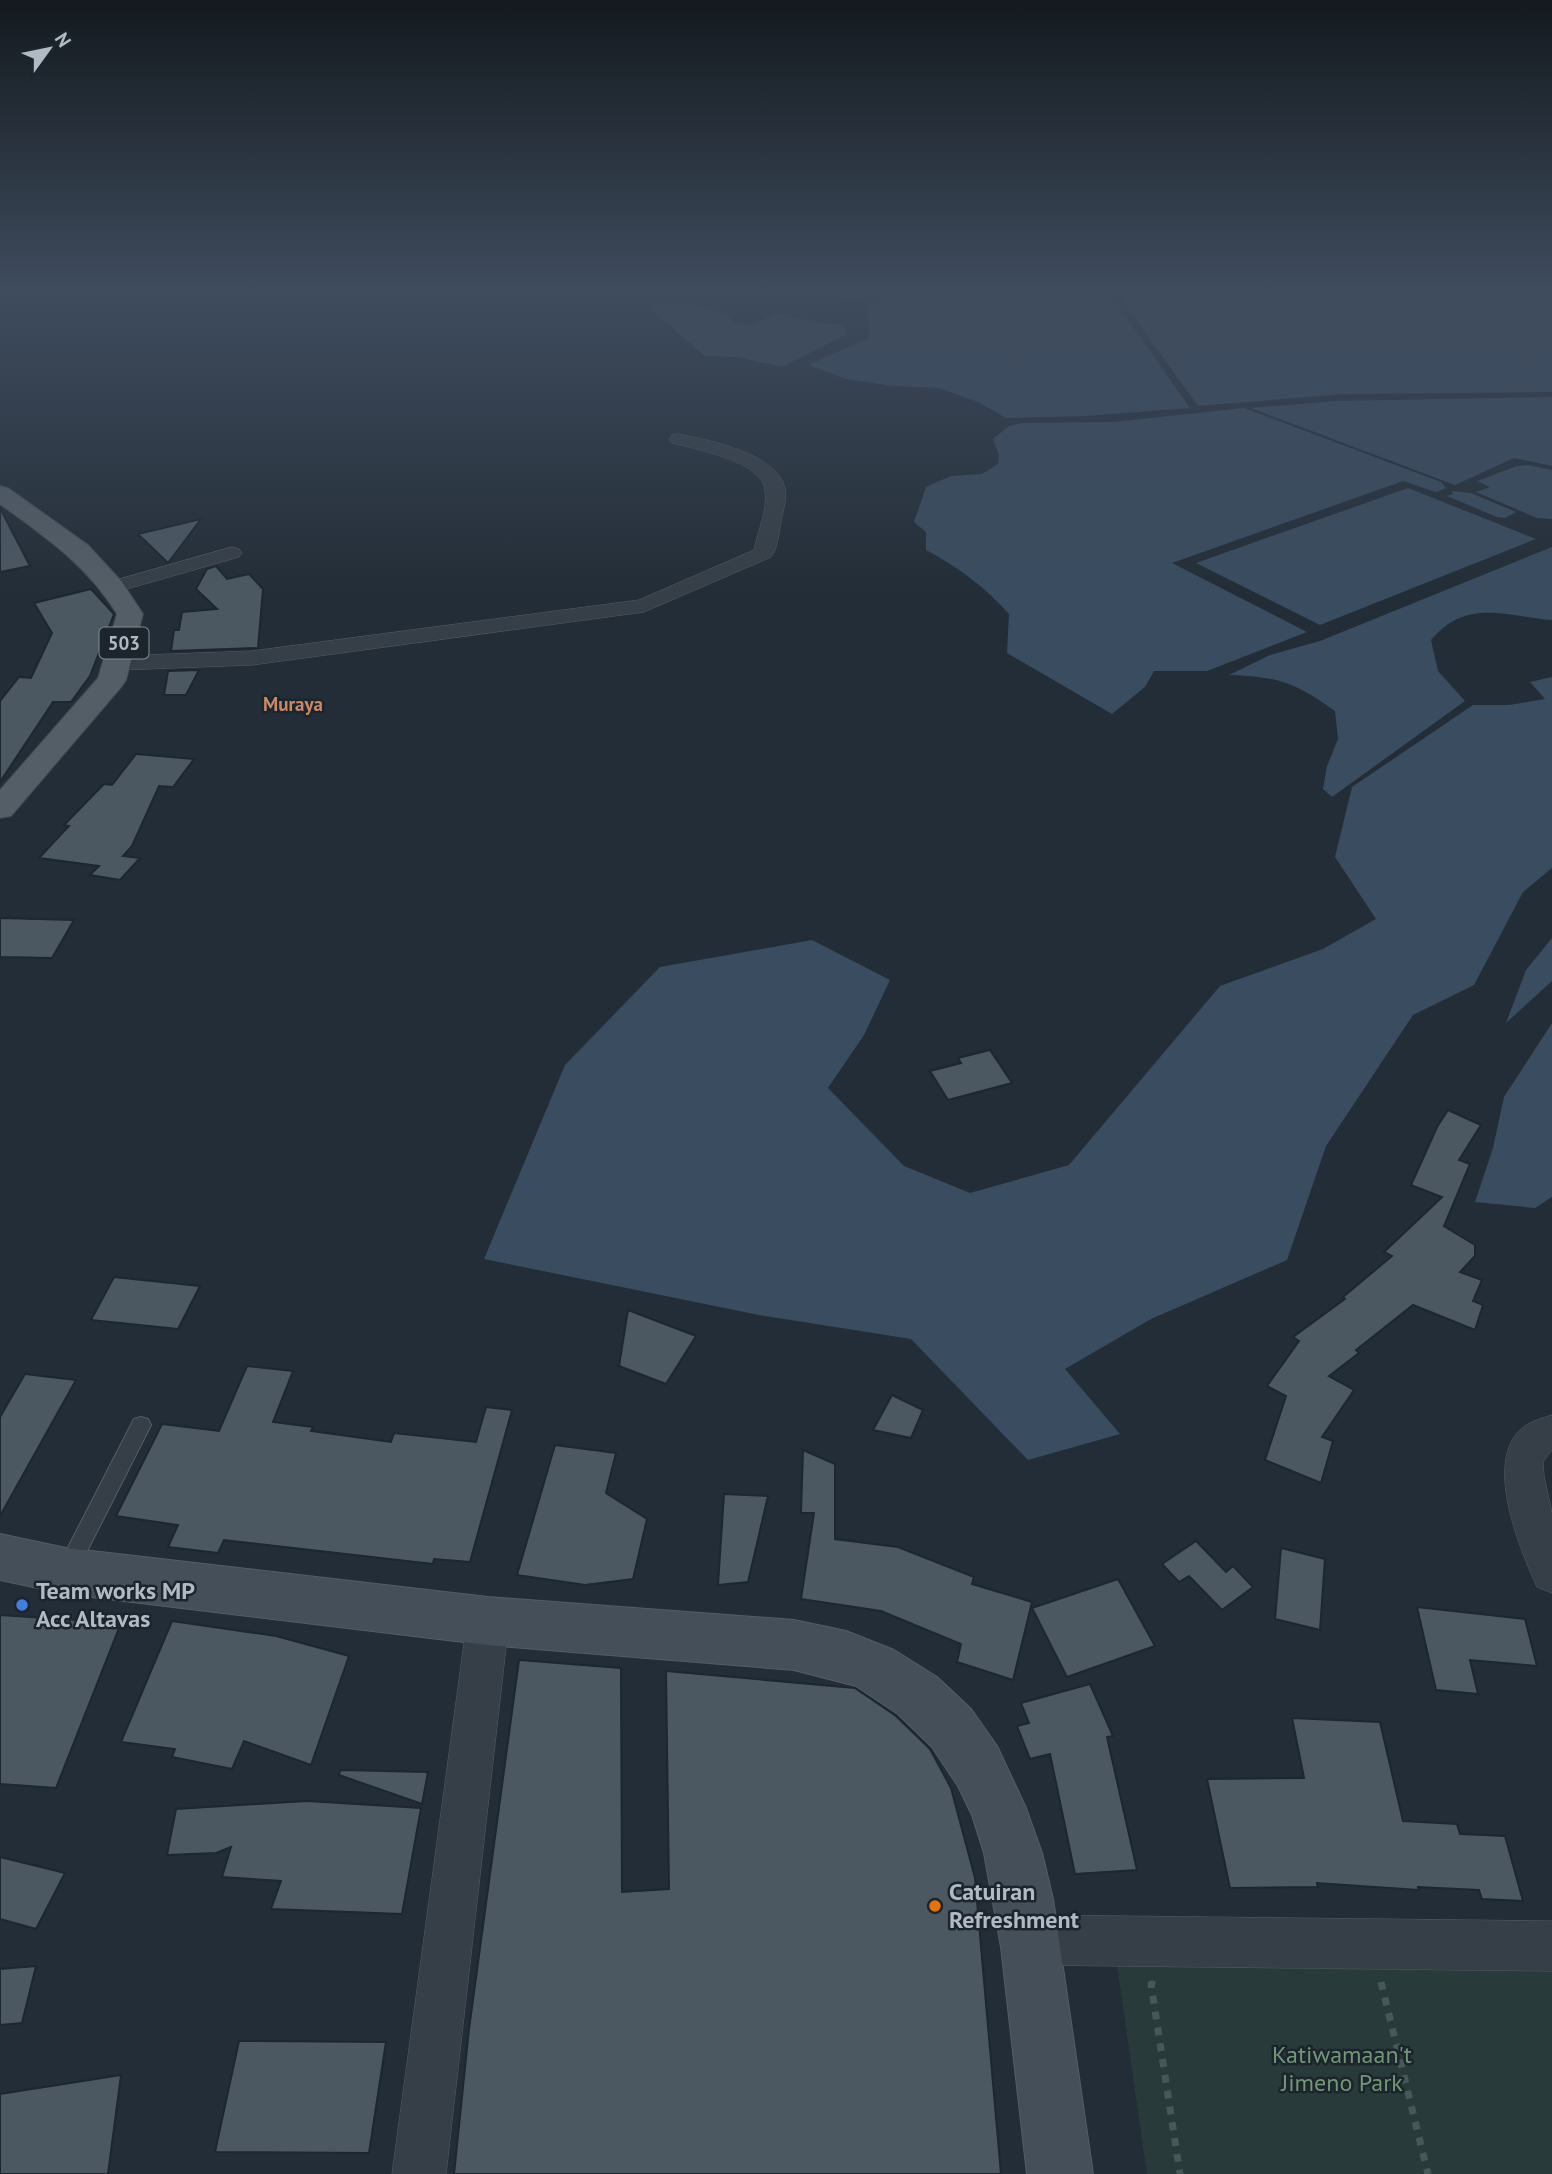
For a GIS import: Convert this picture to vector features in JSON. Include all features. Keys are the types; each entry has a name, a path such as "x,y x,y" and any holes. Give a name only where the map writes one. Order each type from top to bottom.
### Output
{"main road":[{"name":"503","path":"0,493 79,550 113,587 131,614 112,680 0,809"},
{"path":"0,1556 66,1571 488,1621 794,1645 835,1653 874,1667 908,1687 939,1713 965,1743 986,1777 1007,1829 1031,1940 1060,2174"}],"street":[{"path":"119,663 252,658 644,606 764,553 776,490 772,475 761,466 710,445 678,439"},
{"path":"113,587 232,552"},
{"path":"1552,1431 1539,1436 1525,1453 1523,1478 1552,1574"},
{"path":"419,2174 488,1621"},
{"path":"1031,1940 1552,1947"}],"lane":[{"path":"66,1571 141,1425"}],"path":[{"path":"1372,1944 1428,2174"},
{"path":"1151,1984 1181,2174"}],"green space":[{"name":"Katiwamaan't Jimeno Park","path":"1552,1963 1552,2174 1147,2174 1117,1964"}],"water":[{"path":"946,390 1178,390 1190,408 1085,416 1006,418 978,402"},
{"path":"1187,390 1552,390 1345,394 1198,406"},
{"path":"1552,397 1552,466 1514,458 1455,485 1251,408 1336,401"},
{"path":"1244,408 1441,482 1446,488 1436,492 1403,481 1172,563 1307,632 1207,671 1154,671 1145,687 1112,714 1007,653 1009,614 970,578 926,550 926,532 914,522 926,487 951,476 982,474 998,464 999,455 993,439 1009,426 1022,423 1114,422"},
{"path":"1528,465 1552,470 1552,519 1537,518 1476,492 1490,487 1477,481 1517,466"},
{"path":"1408,488 1536,539 1320,625 1196,563"},
{"path":"1452,491 1471,493 1516,512 1505,518 1497,517 1447,496 1453,494"},
{"path":"1552,547 1552,620 1487,613 1472,614 1444,627 1431,640 1438,671 1465,701 1332,797 1323,789 1327,766 1338,739 1335,711 1297,687 1261,677 1229,675 1270,655 1320,641"},
{"path":"1552,677 1552,868 1523,892 1474,985 1413,1015 1326,1146 1287,1260 1151,1319 1065,1369 1120,1434 1028,1460 911,1339 759,1315 484,1259 565,1065 660,967 812,940 890,980 864,1035 828,1088 904,1166 970,1193 1069,1165 1220,986 1323,949 1376,919 1335,857 1352,787 1473,705 1509,705 1545,699 1530,682"},
{"path":"1552,938 1552,981 1506,1023 1526,970"},
{"path":"1552,1023 1552,1197 1535,1208 1475,1202 1493,1148 1504,1097"}],"building":[{"path":"0,508 30,566 0,572"},
{"path":"201,519 168,563 138,534"},
{"path":"216,566 227,579 249,574 263,589 258,648 171,651 174,630 179,630 182,612 217,609 196,589 207,569"},
{"path":"91,589 114,614 90,676 71,702 53,702 0,782 0,701 19,677 31,678 52,633 34,603"},
{"path":"199,670 186,695 164,695 168,671"},
{"path":"136,754 194,759 173,787 159,786 132,846 123,856 140,858 120,880 90,875 99,866 39,858 69,826 64,825 104,784 112,785"},
{"path":"0,918 74,920 52,958 0,957"},
{"path":"990,1050 1012,1083 948,1100 930,1071 961,1063 958,1058"},
{"path":"1448,1110 1481,1125 1459,1160 1470,1164 1444,1226 1475,1245 1475,1256 1460,1272 1482,1280 1473,1301 1483,1305 1475,1330 1413,1305 1356,1350 1359,1353 1329,1376 1354,1390 1322,1437 1333,1441 1321,1483 1265,1460 1286,1396 1267,1386 1299,1341 1293,1337 1345,1299 1343,1297 1392,1256 1384,1252 1442,1197 1411,1185 1437,1127"},
{"path":"114,1277 200,1286 178,1329 91,1320"},
{"path":"628,1310 696,1336 666,1384 619,1366"},
{"path":"247,1366 293,1371 273,1422 313,1427 311,1431 391,1442 394,1433 476,1442 486,1407 512,1410 470,1562 434,1559 433,1564 224,1540 218,1553 168,1547 178,1525 116,1516 162,1424 219,1431"},
{"path":"25,1374 76,1380 0,1516 0,1417"},
{"path":"892,1395 923,1410 911,1438 873,1430"},
{"path":"555,1445 616,1453 606,1493 647,1519 633,1579 585,1585 517,1575"},
{"path":"803,1450 835,1464 835,1539 898,1547 974,1577 972,1584 1032,1602 1013,1680 957,1662 961,1644 881,1611 801,1599 814,1513 801,1513"},
{"path":"724,1494 768,1496 748,1582 718,1585"},
{"path":"1196,1541 1226,1572 1233,1566 1253,1587 1222,1610 1189,1576 1179,1582 1162,1564"},
{"path":"1281,1548 1325,1559 1320,1630 1275,1619"},
{"path":"1118,1579 1155,1646 1067,1677 1032,1608"},
{"path":"1417,1607 1525,1619 1537,1666 1470,1660 1478,1694 1436,1690"},
{"path":"0,1615 121,1623 56,1788 0,1784"},
{"path":"172,1621 276,1636 349,1656 311,1765 244,1741 232,1769 172,1757 175,1749 121,1742"},
{"path":"519,1660 621,1668 622,1892 669,1889 666,1671 855,1688 896,1716 930,1749 951,1788 975,1878 1001,2174 454,2174 469,2029"},
{"path":"1090,1684 1113,1736 1107,1737 1137,1870 1075,1874 1050,1754 1030,1759 1017,1726 1029,1723 1021,1703"},
{"path":"1292,1718 1380,1722 1403,1821 1457,1824 1460,1834 1505,1836 1523,1901 1482,1899 1479,1890 1418,1887 1419,1890 1317,1883 1318,1887 1230,1888 1207,1779 1304,1778"},
{"path":"340,1770 428,1772 422,1804 339,1775"},
{"path":"307,1801 421,1808 402,1914 271,1909 281,1881 222,1877 231,1847 216,1853 167,1855 176,1809"},
{"path":"0,1857 65,1873 36,1929 0,1919"},
{"path":"36,1966 22,2023 0,2025 0,1969"},
{"path":"239,2041 386,2042 369,2153 215,2152"},
{"path":"121,2075 108,2174 0,2174 0,2094"}],"place":[{"name":"Team works MP Acc Altavas","path":"22,1605"},
{"name":"Catuiran Refreshment","path":"935,1906"}],"district":[{"name":"Muraya","path":"293,704"}]}
